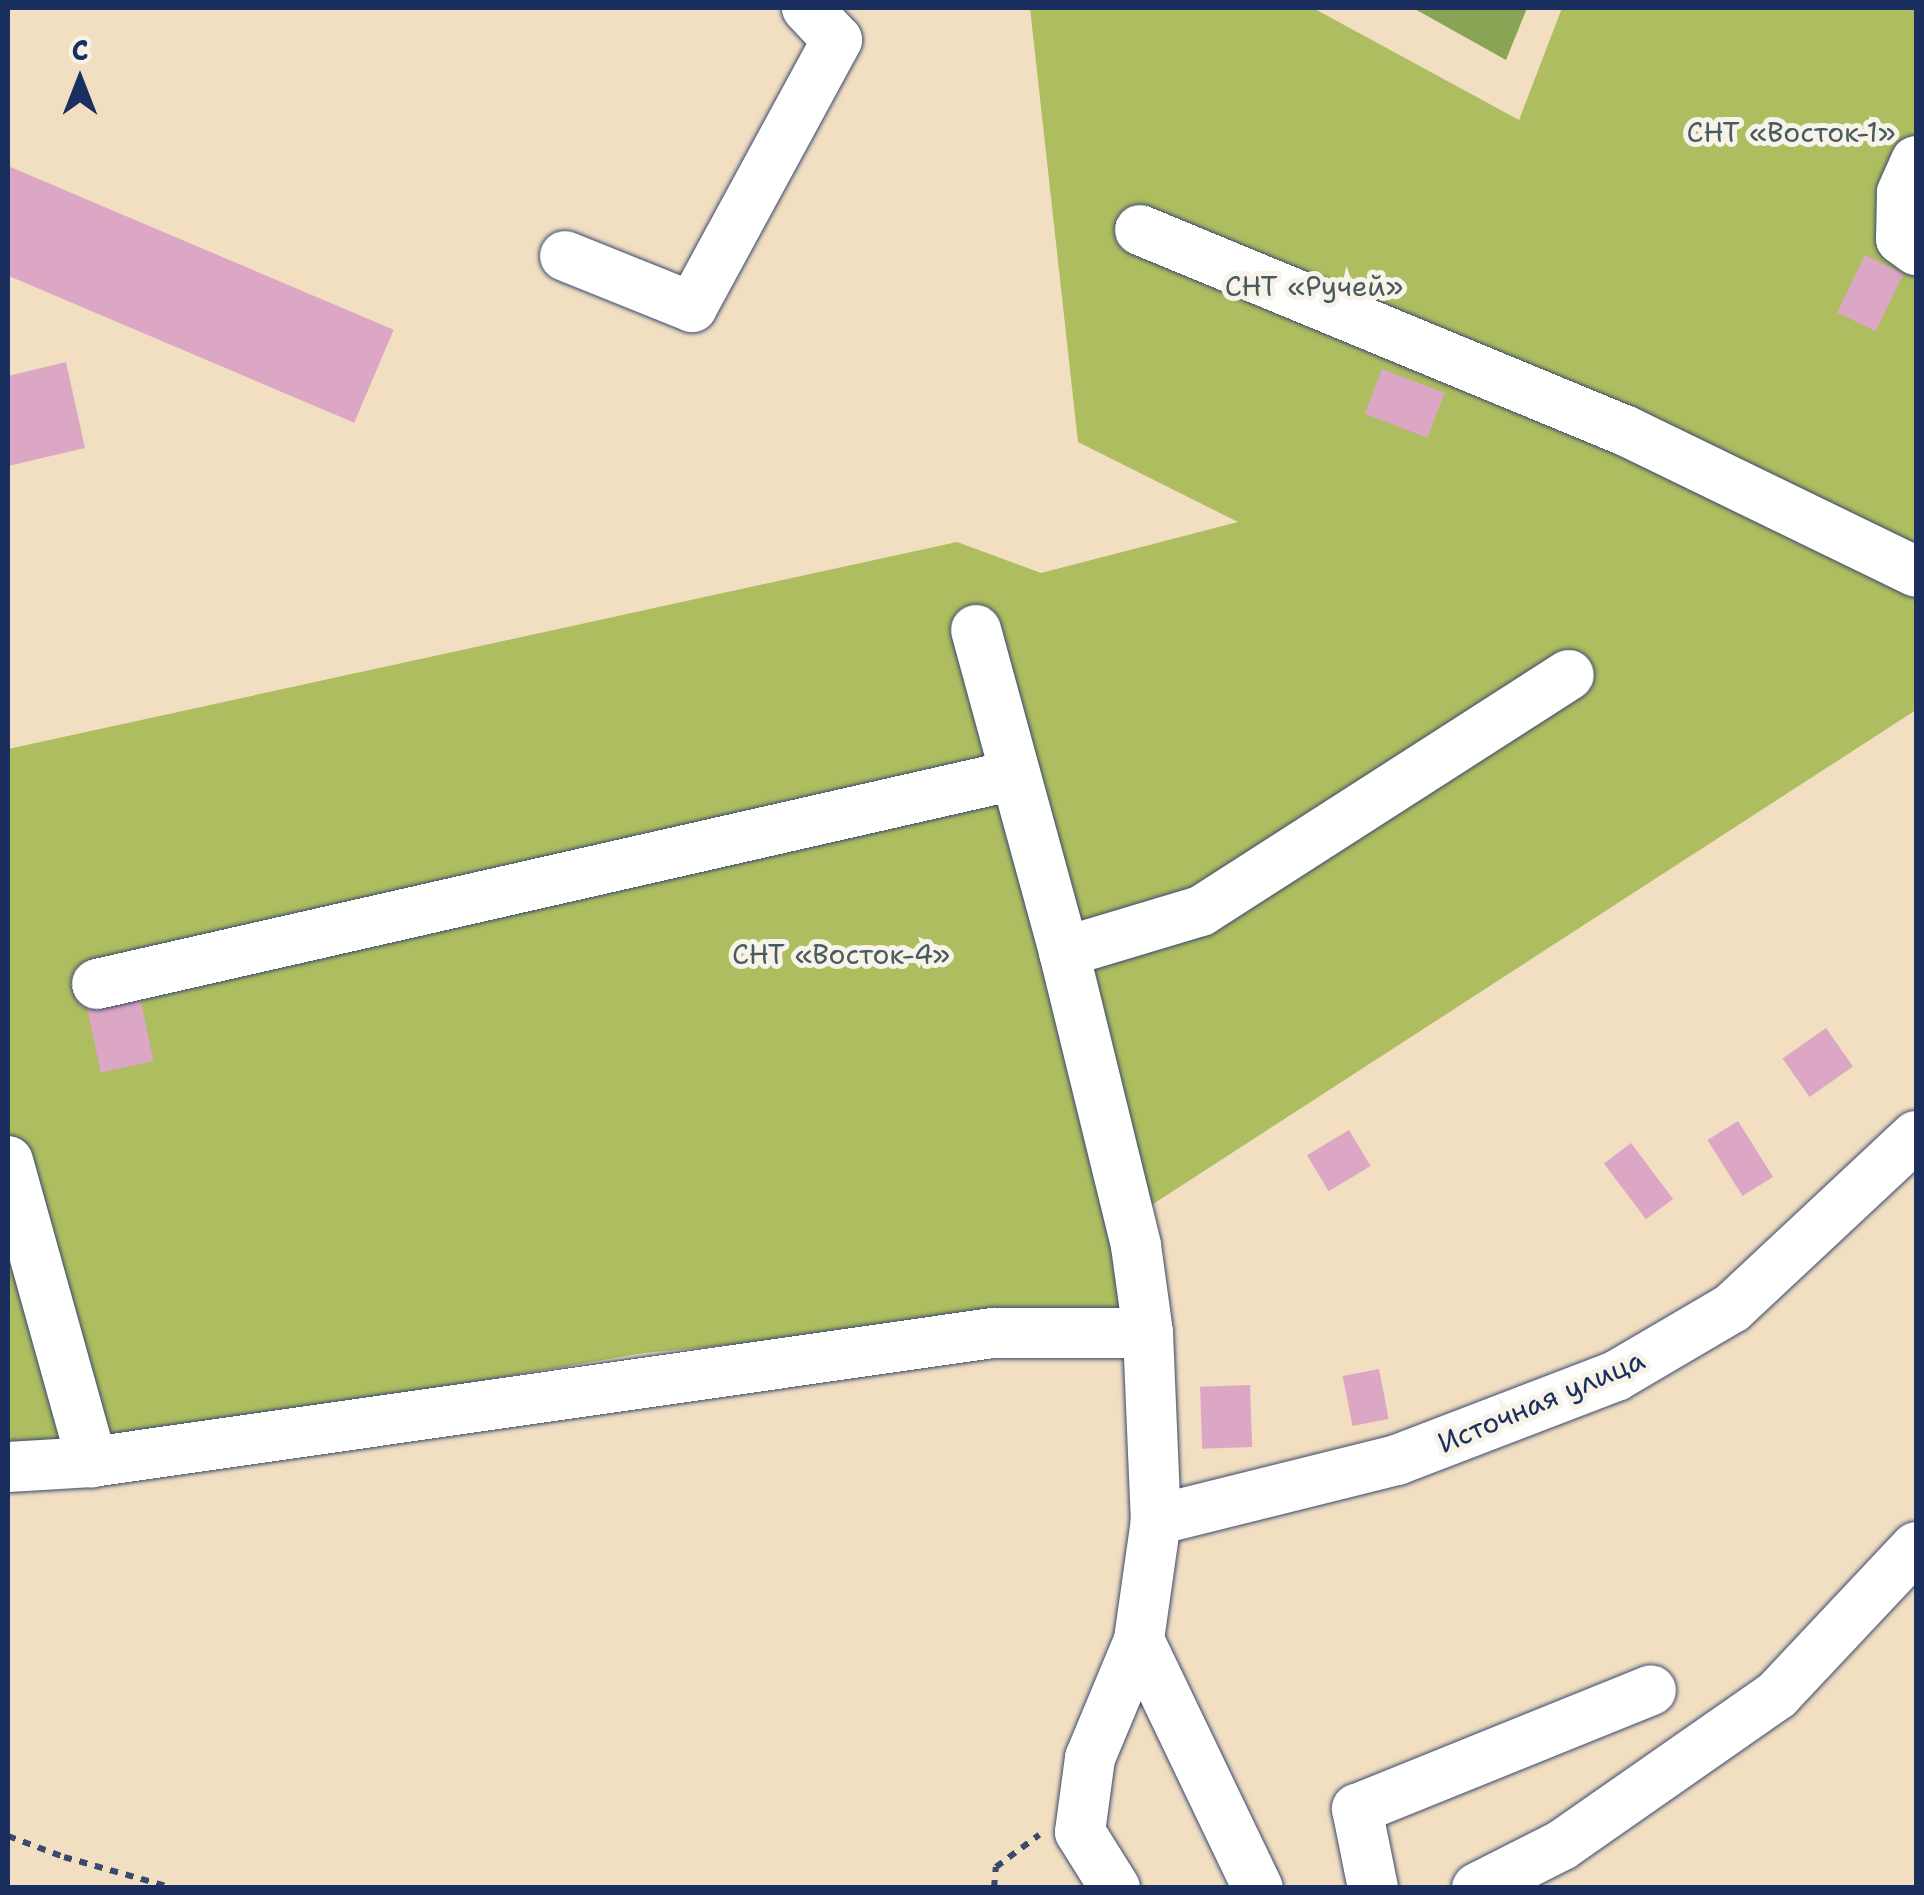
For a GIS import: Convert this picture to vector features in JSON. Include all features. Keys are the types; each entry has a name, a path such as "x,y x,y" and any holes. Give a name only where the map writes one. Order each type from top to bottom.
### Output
{"street":[{"path":"565,256 692,306 837,40 807,8"},
{"path":"1916,161 1902,193 1901,239 1916,250"},
{"path":"1140,230 1626,430 1916,572"},
{"path":"976,630 1064,952 1136,1246 1148,1333 1156,1520 1140,1640 1090,1758 1080,1832 1115,1888"},
{"path":"1064,952 1202,911 1568,676"},
{"path":"96,984 1015,775"},
{"name":"Источная улица","path":"1156,1520 1397,1460 1616,1376 1732,1308 1916,1136"},
{"path":"8,1162 92,1462"},
{"path":"8,1467 92,1462 994,1333 1148,1333"},
{"path":"1477,1888 1562,1844 1776,1695 1916,1547"},
{"path":"1140,1640 1258,1888"},
{"path":"1373,1888 1357,1809 1651,1690"}],"path":[{"path":"994,1888 996,1867 1039,1835 1080,1832"},
{"path":"8,1836 64,1858 173,1888"}],"green space":[{"name":"СНТ «Восток-4»","path":"1030,8 1313,8 1519,120 1562,8 1916,8 1916,710 1150,1206 1121,1308 644,1353 305,1411 103,1439 8,1446 8,749 957,542 1041,573 1238,522 1078,442"},
{"path":"1413,8 1527,8 1506,60"}],"building":[{"path":"8,166 394,330 354,423 8,276"},
{"path":"1865,255 1904,274 1876,331 1837,313"},
{"path":"66,362 85,448 8,466 8,376"},
{"path":"1382,369 1445,393 1427,438 1365,414"},
{"path":"137,983 154,1061 101,1072 84,994"},
{"path":"1826,1028 1853,1067 1810,1097 1783,1058"},
{"path":"1738,1121 1773,1177 1742,1196 1707,1140"},
{"path":"1349,1130 1371,1166 1329,1191 1307,1155"},
{"path":"1631,1143 1673,1199 1646,1219 1604,1163"},
{"path":"1379,1369 1389,1419 1352,1426 1343,1376"},
{"path":"1250,1385 1252,1447 1202,1449 1200,1387"}],"park label":[{"name":"СНТ «Восток-1»","path":"1791,132"},
{"name":"СНТ «Ручей»","path":"1314,286"}]}
